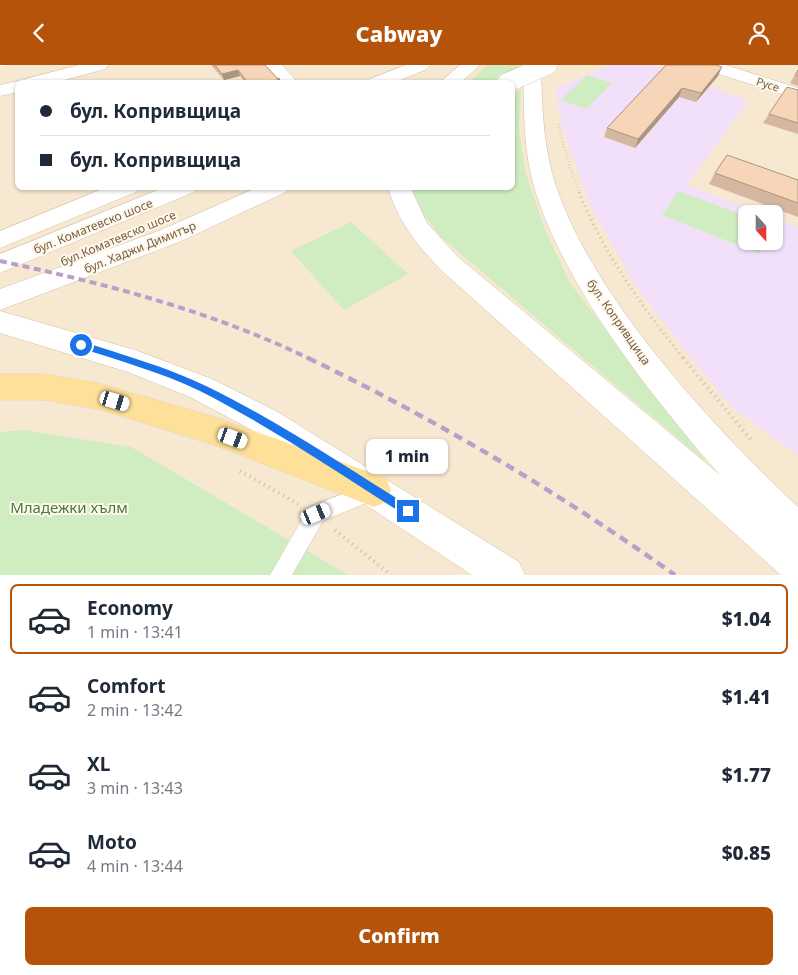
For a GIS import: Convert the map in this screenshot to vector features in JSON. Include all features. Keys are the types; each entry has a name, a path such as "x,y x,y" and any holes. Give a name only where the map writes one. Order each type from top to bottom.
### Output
{"main road":[{"path":"42,80 99,65"},
{"path":"272,65 286,80"},
{"path":"384,80 421,65"},
{"path":"420,80 441,65"},
{"path":"452,80 471,65"},
{"name":"бул. Копривщица","path":"532,65 535,137 546,188 576,257 616,321 664,384 764,499 798,532"},
{"path":"514,80 547,65"},
{"name":"Русе","path":"709,65 798,94"},
{"path":"0,91 15,87"},
{"path":"0,240 121,190"},
{"name":"бул. Коматевско шосе","path":"0,264 179,190"},
{"name":"бул.Коматевско шосе","path":"0,289 229,190"},
{"name":"бул. Хаджи Димитър","path":"0,300 170,236 271,190"},
{"path":"400,190 409,215 432,247 798,565"},
{"path":"0,322 63,339 135,362 201,388 265,421 506,575"},
{"path":"0,387 45,387 98,395 215,431 374,490"}],"lane":[{"path":"280,575 316,514 374,490"}],"path":[{"path":"558,122 566,157 582,205 594,231 623,279 675,348 755,444"},
{"path":"239,470 316,514 391,575"}],"shaded area":[{"path":"9,65 798,65 798,575 0,575 0,67"},
{"path":"610,65 656,65 748,101 687,185 739,205 738,250 783,250 783,221 798,227 798,455 734,409 636,287 589,203 561,124 556,88"}],"green space":[{"path":"488,65 519,65 519,70 495,80 471,80"},
{"path":"587,75 612,83 586,109 561,100"},
{"path":"521,90 519,128 525,171 545,230 570,283 706,462 441,237 419,208 413,190 515,190 515,93"},
{"path":"678,191 738,213 738,245 662,215"},
{"path":"351,222 408,274 344,310 291,251"},
{"path":"750,250 762,250 760,254"},
{"name":"Младежки хълм","path":"23,430 131,447 348,575 0,575 0,432"}],"building":[{"path":"215,65 265,65 280,79 246,80 238,70 222,74"},
{"path":"666,65 716,65 722,67 701,93 682,88 638,139 607,128"},
{"path":"787,87 798,90 798,123 769,114"},
{"path":"727,155 798,180 798,203 715,173"}],"railway":[{"path":"0,261 119,289 197,313 273,342 310,359"},
{"path":"310,359 403,406 496,459 631,544 675,575"}],"route":[{"path":"81,345 135,362 201,388 265,421 408,511"}]}
